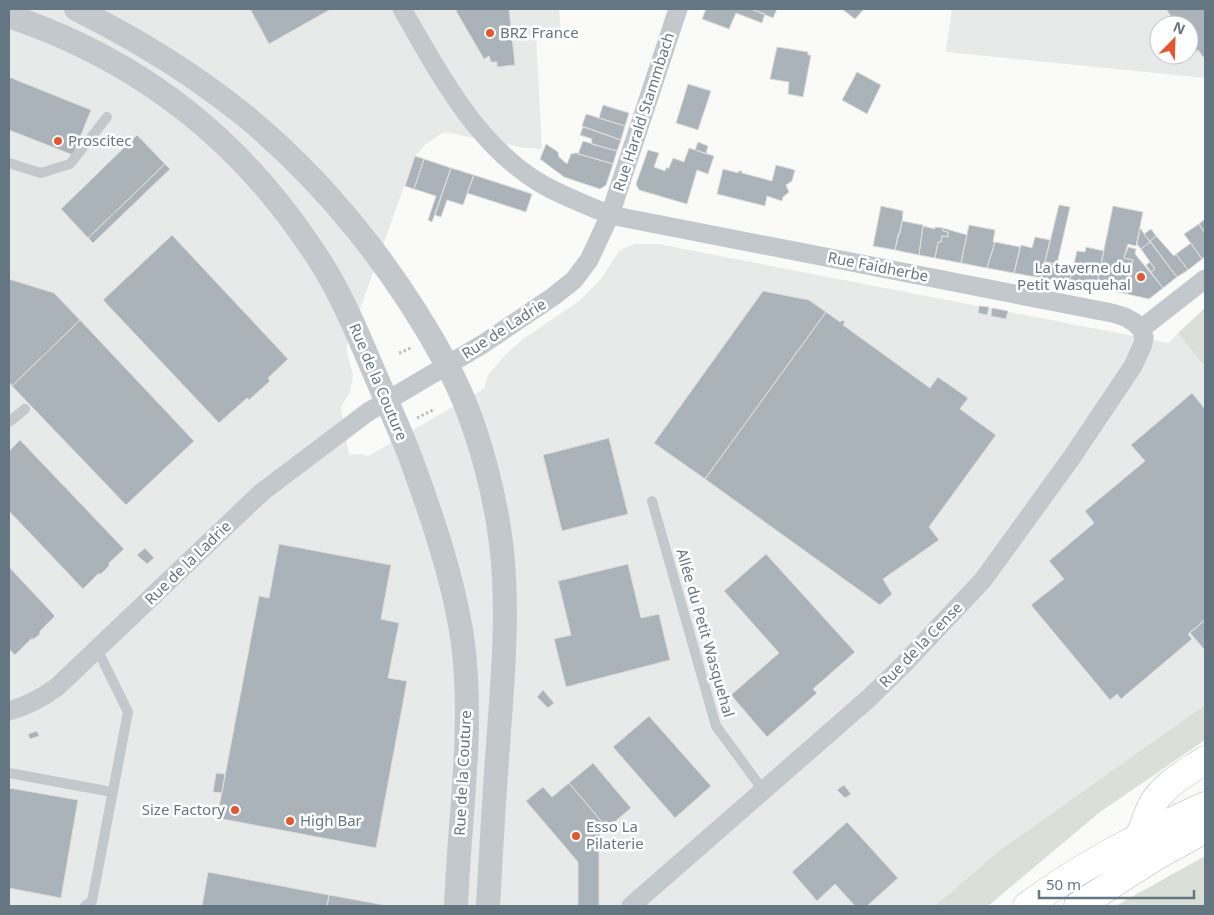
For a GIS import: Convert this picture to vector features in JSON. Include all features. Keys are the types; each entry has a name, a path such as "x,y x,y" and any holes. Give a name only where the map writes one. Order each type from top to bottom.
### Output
{"main road":[{"path":"1140,837 1151,806 1158,797 1172,782 1205,760"},
{"path":"1027,906 1075,872 1105,854 1205,806"},
{"path":"1078,906 1156,856 1205,829"}],"street":[{"path":"76,9 122,32 189,74 246,116 303,169 341,211 386,267 447,365 468,413 480,448 493,498 504,576 503,682 488,906"},
{"name":"Rue Faidherbe","path":"402,9 458,102 481,133 522,170 540,183 574,200 610,214 1112,313 1125,317 1141,329"},
{"name":"Rue Harald Stammbach","path":"610,214 678,9"},
{"name":"Rue de la Couture","path":"9,16 60,36 132,73 197,118 237,156 279,203 314,250 339,294 378,406 416,474 446,566 464,650 467,689 466,741 456,906"},
{"name":"Rue de Ladrie","path":"378,406 483,344 574,280 589,260 610,214"},
{"path":"1141,329 1205,279"},
{"name":"Rue de la Cense","path":"631,906 868,698 897,671 983,580 1078,448 1133,366 1143,344 1144,337 1141,329"},
{"name":"Rue de la Ladrie","path":"9,711 41,699 57,687 262,492 378,406"}],"lane":[{"path":"9,163 41,173 70,164 107,116"},
{"path":"9,422 25,410"},
{"name":"Allée du Petit Wasquehal","path":"652,501 716,726 763,790"},
{"path":"84,906 92,901 128,712 98,650"},
{"path":"9,773 112,792"}],"path":[{"path":"410,422 435,409"}],"shaded area":[{"path":"9,9 559,9 561,31 536,34 542,149 526,148 444,132 426,144 415,156 346,348 353,376 350,392 341,407 349,455 361,454 368,456 484,389 488,375 506,354 522,340 579,301 601,279 620,250 635,244 658,244 1169,343 1178,333 1205,367 1205,705 1000,850 935,906 9,906"},
{"path":"952,9 1205,9 1205,78 946,52"},
{"path":"1205,308 1205,367 1178,333"},
{"path":"1205,705 1205,740 1100,812 988,906 935,906 1000,850"},
{"path":"1205,856 1205,906 1116,906 1121,903"}],"building":[{"path":"250,9 331,9 269,44"},
{"name":"BRZ France","path":"459,9 509,9 515,65 497,67 497,62 491,62 489,56 484,59 456,11"},
{"path":"706,9 751,9 765,14 762,23 736,13 729,29 702,19"},
{"path":"751,9 777,9 773,18"},
{"path":"842,9 864,9 855,19"},
{"path":"1166,9 1205,9 1205,57 1199,51 1199,15 1170,15"},
{"path":"777,47 808,52 808,55 811,55 803,97 788,94 789,82 770,79"},
{"path":"857,72 881,85 867,114 842,100"},
{"path":"9,77 91,110 73,155 9,130"},
{"path":"688,84 711,91 698,130 676,123"},
{"path":"603,105 629,113 625,126 599,118"},
{"path":"586,114 625,126 621,140 582,126"},
{"path":"583,127 621,140 617,151 591,144 592,139 580,135"},
{"path":"137,135 165,164 88,238 61,209"},
{"path":"583,141 617,151 613,164 578,154"},
{"path":"698,142 708,146 706,154 695,150"},
{"path":"546,144 558,152 559,157 567,164 571,154 576,153 613,164 606,185 600,189 564,177 540,159"},
{"path":"689,148 714,156 708,174 697,170 687,204 639,190 636,184 648,150 659,153 654,167 665,171 666,168 669,168 673,158 684,162"},
{"path":"415,156 424,159 414,189 405,186"},
{"path":"424,159 451,168 432,222 428,220 436,196 414,189"},
{"path":"165,164 170,169 93,243 88,238"},
{"path":"776,165 795,170 792,181 786,185 789,192 783,197 782,201 767,196 765,206 717,194 723,169 738,173 742,171 742,173 772,181"},
{"path":"451,168 474,175 463,205 447,200 441,217 435,215"},
{"path":"474,175 532,194 526,212 467,193"},
{"path":"1059,205 1070,207 1057,264 1045,262"},
{"path":"881,206 903,211 900,234 898,234 895,250 873,246"},
{"path":"1113,206 1143,212 1136,246 1128,244 1124,258 1133,260 1127,294 1096,288"},
{"path":"1205,219 1205,233 1199,224"},
{"path":"902,221 923,225 919,255 895,250"},
{"path":"1199,224 1205,233 1205,256 1202,259 1184,234"},
{"path":"969,225 995,230 993,242 995,242 987,268 961,263"},
{"path":"923,226 935,229 935,227 943,228 943,231 948,232 948,237 942,236 941,242 938,242 935,258 919,255"},
{"path":"943,228 967,235 961,263 935,258 938,242 941,242 942,236 948,237 948,232 943,231"},
{"path":"1140,228 1150,242 1141,249 1137,244"},
{"path":"1151,229 1156,236 1150,241 1144,234"},
{"path":"172,235 288,359 268,378 270,381 219,423 103,300"},
{"path":"1156,236 1174,256 1176,254 1188,270 1177,277 1150,241"},
{"path":"1035,237 1050,240 1041,278 1014,273 1021,245 1032,248"},
{"path":"995,242 1020,247 1014,273 987,268"},
{"path":"1150,242 1177,277 1163,288 1151,272 1155,269 1141,249"},
{"path":"1191,243 1202,259 1188,270 1176,254"},
{"path":"1086,247 1104,251 1096,288 1069,284 1077,251 1085,252"},
{"path":"1128,247 1136,249 1135,254 1163,288 1149,299 1127,294 1133,260 1124,258"},
{"path":"1045,262 1073,267 1069,284 1041,278"},
{"path":"1150,262 1155,269 1151,272 1146,265"},
{"path":"9,279 54,293 80,320 12,386 9,382"},
{"path":"763,291 809,300 826,312 705,479 654,443"},
{"path":"979,306 989,307 987,315 978,313"},
{"path":"992,308 1008,311 1006,319 991,316"},
{"path":"826,312 840,322 842,320 845,322 843,325 930,388 938,377 968,398 960,409 996,435 929,527 939,540 883,579 892,594 880,605 705,479"},
{"path":"80,320 194,441 126,505 12,386"},
{"path":"1192,393 1205,409 1205,620 1188,634 1192,639 1121,699 1117,694 1110,700 1031,605 1064,579 1049,561 1094,523 1085,511 1145,461 1131,445"},
{"path":"609,438 628,514 562,531 543,455"},
{"path":"20,440 124,549 109,563 109,566 101,574 98,574 83,589 9,511 9,451"},
{"path":"279,544 391,565 381,619 399,623 388,678 407,681 376,848 217,818 259,596 269,598"},
{"path":"145,548 154,558 147,564 137,555"},
{"path":"766,554 855,652 813,689 817,693 767,737 731,695 779,653 724,591"},
{"path":"628,564 641,618 659,614 670,660 566,687 554,639 571,635 558,581"},
{"path":"9,567 55,616 40,631 40,634 31,639 15,655 9,649"},
{"path":"1205,620 1205,648 1204,649 1190,633"},
{"path":"543,690 554,703 548,708 537,697"},
{"path":"649,716 711,786 675,818 613,747"},
{"path":"37,731 39,736 30,739 28,734"},
{"path":"593,763 631,808 607,828 569,783"},
{"path":"216,773 225,774 222,793 213,792"},
{"path":"569,783 607,828 599,836 599,906 578,906 578,862 526,801 543,787 552,797"},
{"path":"844,785 851,794 845,798 837,790"},
{"path":"9,788 78,800 61,898 9,888"},
{"path":"847,822 898,878 867,906 855,906 835,884 817,901 792,872"},
{"path":"208,872 329,895 327,906 202,906"},
{"path":"329,895 384,905 384,906 327,906"}],"place":[{"name":"BRZ France","path":"490,33"},
{"name":"Proscitec","path":"58,141"},
{"name":"La taverne du Petit Wasquehal","path":"1141,277"},
{"name":"Size Factory","path":"235,810"},
{"name":"High Bar","path":"290,821"},
{"name":"Esso La Pilaterie","path":"576,836"}]}
